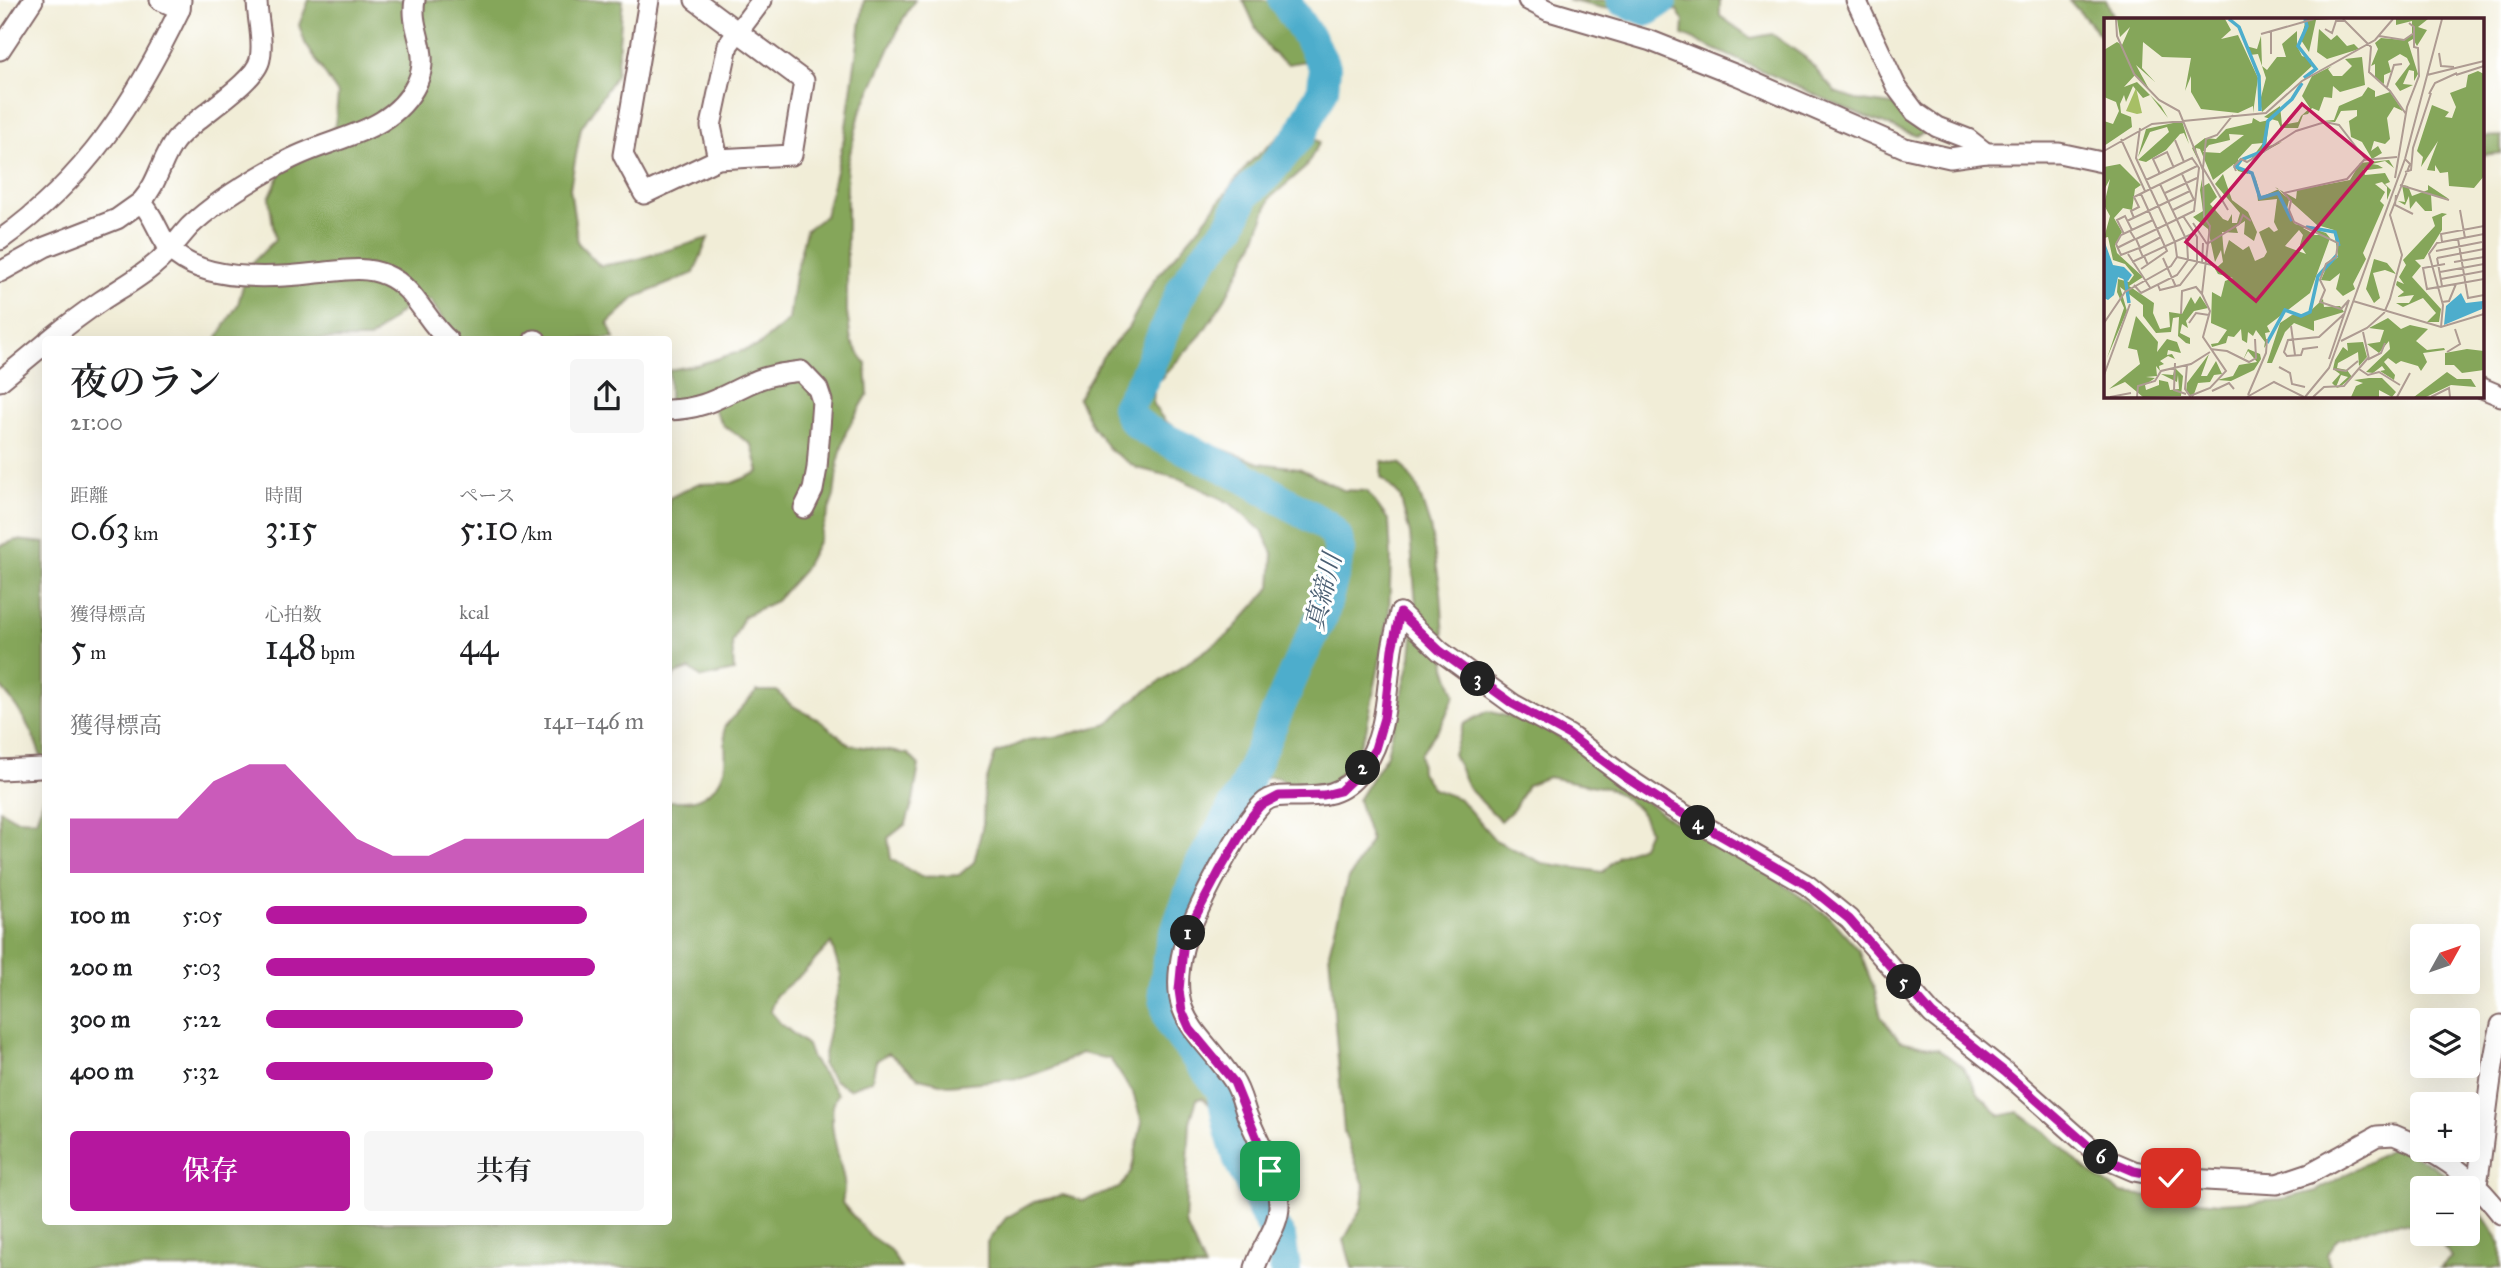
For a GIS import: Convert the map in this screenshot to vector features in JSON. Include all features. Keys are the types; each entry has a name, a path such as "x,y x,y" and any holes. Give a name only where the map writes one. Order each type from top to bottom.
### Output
{"street":[{"path":"0,50 33,0"},
{"path":"0,240 57,193 103,143 151,69 181,5 160,0"},
{"path":"0,272 69,236 117,219 141,202 152,190 174,141 248,78 260,62 257,0"},
{"path":"55,336 153,267 190,226 213,207 284,162 319,146 370,130 402,106 417,84 424,62 412,13 415,0"},
{"path":"649,0 623,155 645,194 718,159 792,155 804,81 695,0"},
{"path":"718,159 711,126 727,45 762,0"},
{"path":"1528,0 1549,11 1650,41 1739,76 1905,148 1950,158 1986,153 2059,153 2104,163"},
{"path":"1856,0 1897,88 1914,112 1937,127 1968,139 1986,153"},
{"path":"141,202 149,210 171,250 187,262 214,272 294,276 362,269 385,274 405,286 444,336"},
{"path":"0,381 42,346"},
{"path":"672,410 697,407 722,399 753,382 779,373 802,370 818,389 822,401 817,468 813,489 804,508"},
{"path":"2484,388 2501,396"},
{"path":"1255,1268 1259,1252 1272,1231 1279,1205 1276,1184 1234,1082 1190,1029 1182,1011 1179,990 1183,949 1191,925 1219,872 1260,806 1279,796 1324,795 1340,791 1360,772 1375,749 1384,718 1392,649 1400,613 1440,651 1513,704 1569,735 1671,807 1807,885 1849,919 1932,1014 2005,1072 2101,1157 2134,1171 2171,1178 2277,1184 2310,1173 2377,1136 2394,1135 2410,1142"},
{"path":"0,770 40,768"},
{"path":"2478,1176 2487,1123 2489,1084 2501,1025"},
{"path":"2449,1162 2467,1176"},
{"path":"2480,1188 2501,1214"}],"green space":[{"path":"309,0 623,0 616,75 581,128 570,188 578,243 600,266 635,260 708,238 694,273 636,297 608,323 613,336 457,336 452,333 430,300 405,308 373,336 218,336 238,304 248,267 275,240 269,198 283,168 335,126 338,94 305,43 299,25"},
{"path":"864,0 915,0 903,19 860,113 847,166 847,312 851,341 866,364 868,394 846,432 838,463 834,496 818,542 803,571 776,601 744,616 732,643 734,671 702,678 690,669 675,674 672,680 672,496 697,484 732,483 759,472 752,445 723,425 707,398 672,402 672,369 700,364 758,346 789,320 795,275 806,230 825,216 845,134"},
{"path":"1243,0 1280,0 1311,56 1306,61 1288,64 1278,58 1260,36"},
{"path":"1567,0 1720,0 1720,16 1751,38 1772,34 1806,58 1835,92 1856,100 1899,106 1927,132 1916,136 1858,114 1683,35 1684,22 1677,10 1650,14"},
{"path":"2069,0 2106,0 2115,18 2104,18 2104,66 2102,37"},
{"path":"1290,127 1320,142 1305,168 1270,198 1254,243 1225,299 1201,335 1154,386 1153,405 1165,421 1192,438 1259,463 1299,468 1343,490 1367,491 1389,521 1391,558 1389,615 1366,731 1351,765 1336,782 1317,786 1291,786 1277,777 1264,777 1250,792 1199,889 1165,940 1158,975 1156,1002 1166,1034 1185,1064 1211,1084 1232,1093 1244,1118 1274,1212 1261,1231 1237,1181 1221,1125 1203,1098 1197,1099 1190,1122 1185,1223 1205,1268 987,1268 987,1242 1006,1218 1034,1202 1063,1195 1083,1201 1119,1188 1131,1172 1142,1122 1133,1093 1110,1059 1081,1053 1054,1067 1023,1078 948,1085 919,1078 889,1053 876,1061 872,1080 849,1089 834,1080 822,1064 841,975 831,943 805,971 776,995 770,1011 807,1045 812,1059 838,1094 834,1103 832,1125 844,1181 842,1203 870,1236 890,1250 901,1268 0,1268 0,810 16,819 36,820 42,803 42,1225 672,1225 672,801 697,799 716,786 724,769 724,727 757,691 777,691 791,705 819,720 850,745 908,754 919,765 906,824 888,838 891,859 921,877 959,875 974,862 983,824 984,789 995,754 1027,740 1061,736 1108,724 1130,702 1228,635 1271,587 1273,553 1262,531 1230,503 1181,479 1137,468 1110,450 1092,426 1078,398 1103,356 1128,328 1154,280 1249,163"},
{"path":"2501,136 2501,153 2484,155 2484,137"},
{"path":"1382,461 1401,464 1417,486 1430,526 1441,592 1446,667 1455,695 1442,724 1420,754 1421,772 1433,789 1460,799 1495,840 1542,863 1603,872 1618,856 1642,846 1649,830 1639,809 1611,789 1548,777 1527,785 1514,809 1501,821 1469,789 1453,754 1464,724 1488,711 1539,725 1569,743 1672,821 1720,841 1830,917 1859,950 1875,991 1881,1017 1900,1041 1938,1049 1963,1067 1980,1096 2000,1116 2018,1112 2050,1136 2084,1168 2121,1193 2220,1203 2282,1199 2316,1191 2395,1147 2410,1154 2410,1162 2426,1162 2446,1176 2410,1176 2410,1225 2384,1224 2338,1238 2327,1253 2329,1268 1352,1268 1344,1240 1362,1207 1364,1185 1344,1132 1329,952 1347,882 1371,841 1358,800 1387,754 1411,657 1416,604 1410,534 1400,496 1381,477"},
{"path":"16,540 42,543 42,762 29,727 0,686 0,546"},
{"path":"2480,1211 2501,1243 2501,1268 2440,1268 2451,1257 2444,1246 2480,1246"},
{"path":"1288,1248 1296,1268 1270,1268 1274,1251"}],"waterway":[{"name":"真締川","path":"1284,0 1325,67 1323,89 1300,135 1267,174 1244,195 1231,225 1203,258 1182,290 1143,380 1127,407 1132,418 1148,431 1237,473 1327,526 1336,536 1340,550 1323,614 1298,664 1242,793 1200,866 1171,945 1164,991 1173,1027 1222,1090 1239,1160 1267,1218 1280,1237 1285,1268"},
{"name":"真締川","path":"1622,0 1647,10 1662,0"}],"route":[{"path":"1270,1171 1234,1082 1190,1029 1182,1011 1179,990 1183,949 1191,925 1219,872 1260,806 1268,799 1279,796 1324,795 1340,791 1360,772 1375,749 1384,718 1392,649 1400,613 1440,651 1513,704 1569,735 1671,807 1807,885 1849,919 1932,1014 2005,1072 2101,1157 2134,1171 2171,1178"}]}
